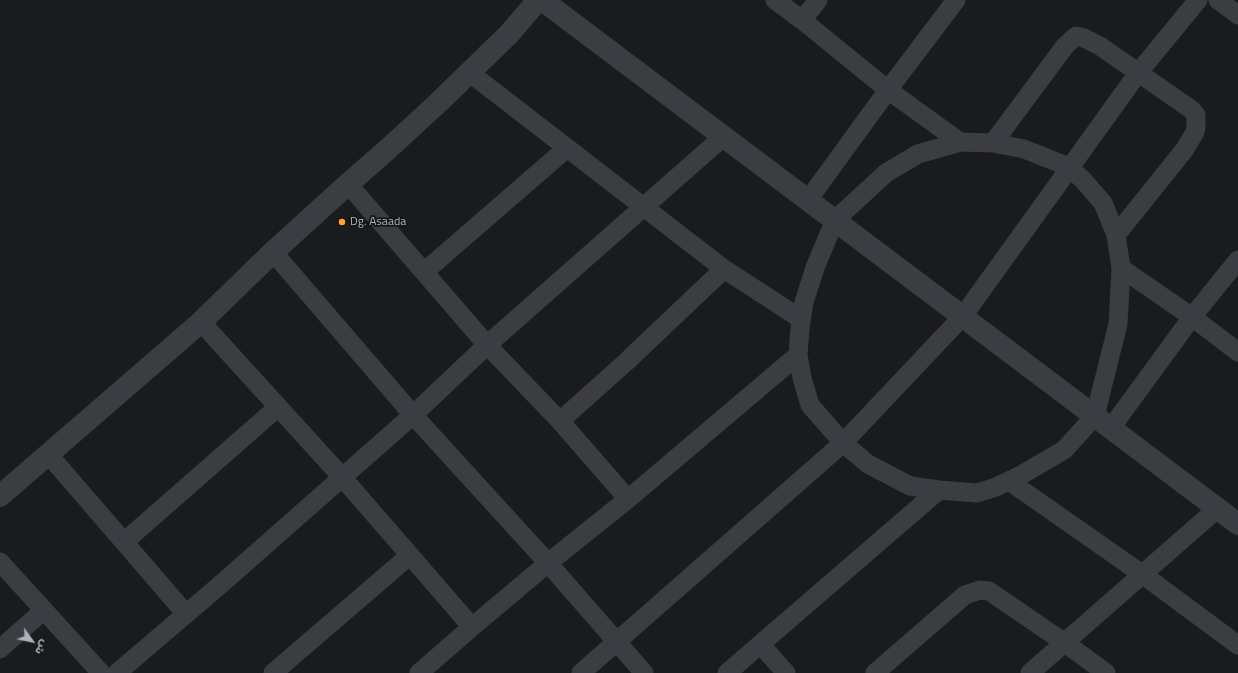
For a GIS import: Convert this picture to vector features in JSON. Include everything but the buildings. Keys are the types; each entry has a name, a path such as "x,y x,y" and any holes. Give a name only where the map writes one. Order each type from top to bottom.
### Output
{"street":[{"path":"0,496 201,322 273,252 400,139 509,34 538,0"},
{"path":"542,0 1238,524"},
{"path":"775,0 888,90 960,142"},
{"path":"802,20 818,0"},
{"path":"808,200 956,0"},
{"path":"581,673 843,443 963,316 1138,73 1198,0"},
{"path":"1218,0 1238,16"},
{"path":"993,143 1065,46 1076,36 1084,38 1100,46 1192,110 1196,115 1196,127 1195,132 1185,149 1116,235"},
{"path":"470,73 724,269 801,318"},
{"path":"116,673 186,614 413,415 487,345 724,136"},
{"path":"1103,422 1118,324 1121,268 1116,235 1103,203 1070,167 1024,149 993,143 960,142 918,154 886,173 835,220 816,265 804,302 801,318 798,355 802,378 810,405 843,443 868,464 910,486 939,490 977,493 1009,481 1064,450 1103,422 1238,260"},
{"path":"424,272 567,148"},
{"path":"348,184 487,345 560,421 628,499"},
{"path":"273,252 413,415 548,563 644,673"},
{"path":"1121,268 1192,317 1238,352"},
{"path":"560,421 626,362 724,269"},
{"path":"201,322 342,477 472,627"},
{"path":"418,673 548,563 628,499 798,355"},
{"path":"124,542 278,407"},
{"path":"48,454 186,614"},
{"path":"1009,481 1142,574 1238,645"},
{"path":"727,673 939,490"},
{"path":"1030,673 1218,508"},
{"path":"273,673 409,556"},
{"path":"0,562 101,673"},
{"path":"875,673 965,595 980,590 989,591 1106,673"},
{"path":"0,649 44,610"},
{"path":"761,644 786,673"}],"place":[{"name":"Dg. Asaada","path":"342,222"}]}
